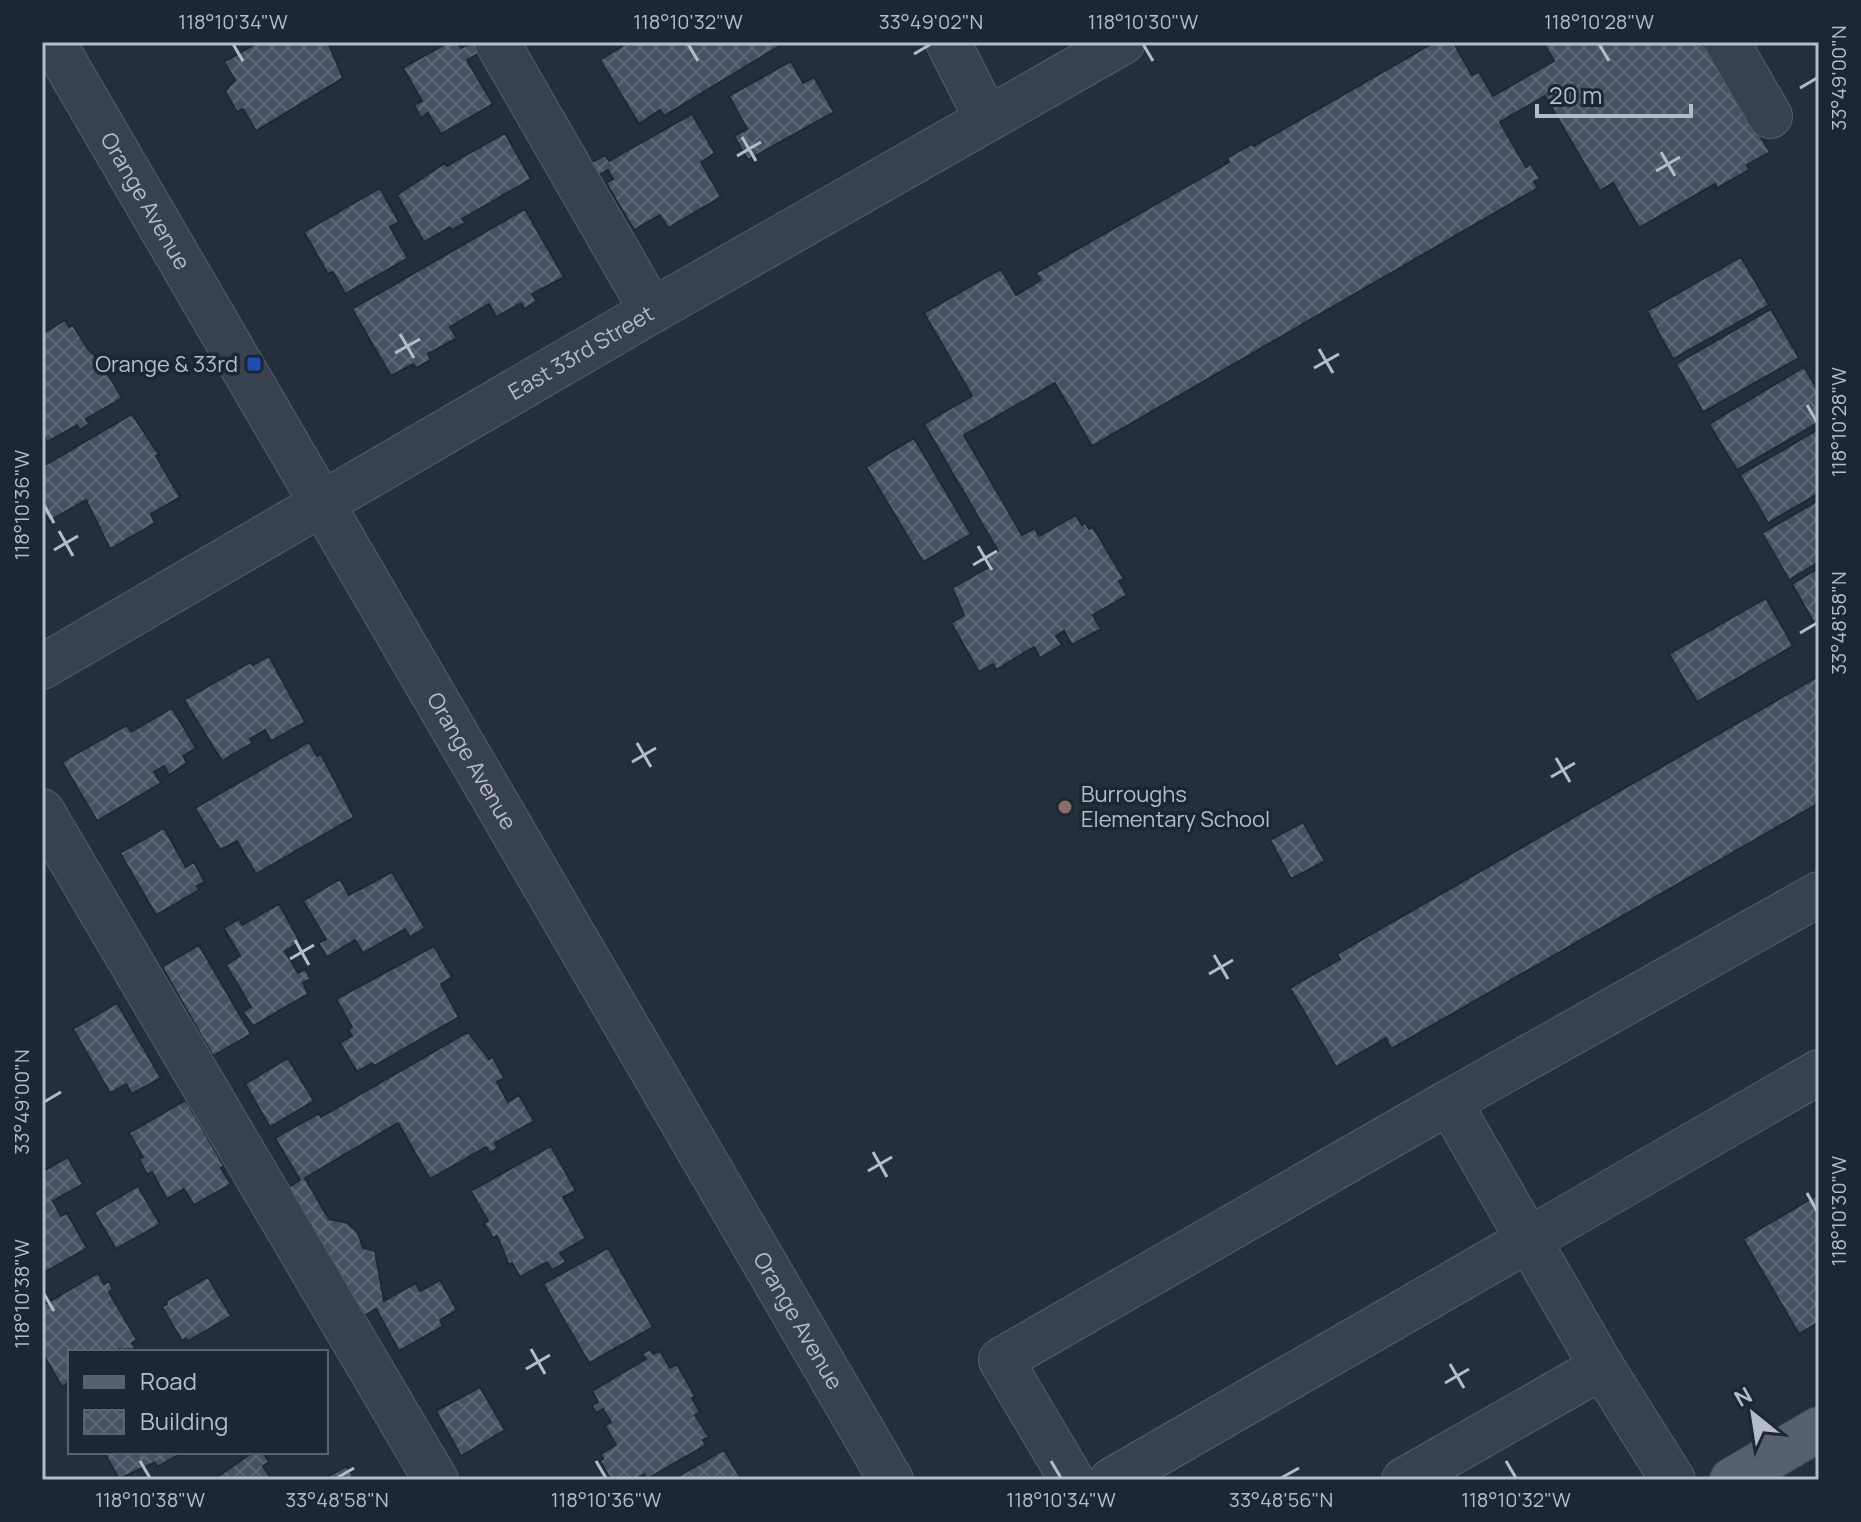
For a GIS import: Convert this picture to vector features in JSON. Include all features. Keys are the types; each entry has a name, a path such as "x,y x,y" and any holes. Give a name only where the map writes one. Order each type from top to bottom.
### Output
{"main road":[{"path":"1732,1480 1819,1429"}],"street":[{"name":"Orange Avenue","path":"53,42 891,1480"},
{"path":"497,42 652,311"},
{"path":"948,42 987,119"},
{"name":"East 33rd Street","path":"42,667 652,311 1123,42"},
{"path":"1727,42 1770,116"},
{"path":"42,811 436,1480"},
{"path":"1072,1480 1001,1360 1449,1102 1819,894"},
{"path":"1112,1480 1819,1072"},
{"path":"1449,1102 1602,1367 1673,1480"},
{"path":"1404,1480 1602,1367"}],"building":[{"path":"259,42 328,42 343,78 256,131 243,109 237,112 225,91 235,80 224,62"},
{"path":"449,42 457,42 461,48 475,42 481,52 467,60 493,104 441,134 428,113 421,118 414,105 422,101 403,68"},
{"path":"629,42 786,42 664,116 660,110 639,124 600,60"},
{"path":"1435,42 1453,42 1472,75 1479,72 1493,96 1554,61 1543,42 1702,42 1770,152 1747,165 1749,170 1717,188 1715,184 1639,228 1613,183 1600,191 1545,96 1500,122 1526,167 1531,164 1540,179 1534,182 1538,188 1092,446 1055,383 964,435 1022,535 1035,528 1039,536 1076,515 1082,525 1085,523 1089,529 1093,527 1124,579 1119,581 1127,595 1093,615 1101,629 1072,645 1064,631 1056,636 1062,645 1040,658 1034,647 996,670 993,664 979,672 951,623 964,615 952,588 991,566 986,558 998,551 924,424 972,396 924,313 1001,269 1016,295 1041,280 1036,273 1229,162 1227,158 1252,144 1254,146"},
{"path":"791,61 803,83 814,77 834,112 748,160 734,136 747,129 729,96"},
{"path":"692,114 715,153 701,162 721,197 668,228 660,215 634,230 606,183 613,179 608,170 590,181 582,168 605,155 609,161"},
{"path":"505,133 531,179 462,219 465,223 452,230 450,227 424,242 397,195 445,163 447,166"},
{"path":"380,188 399,222 390,227 408,258 345,294 333,272 328,274 304,232"},
{"path":"525,209 564,277 532,294 537,301 524,309 521,303 496,317 489,304 450,327 457,338 428,354 431,360 416,368 413,364 391,376 352,309"},
{"path":"1741,257 1769,305 1673,359 1647,311"},
{"path":"1771,309 1799,358 1703,412 1676,364"},
{"path":"65,320 69,327 73,325 87,348 101,362 122,398 86,419 89,424 80,430 77,425 47,442 42,433 42,334"},
{"path":"1804,367 1819,392 1819,422 1737,470 1709,424"},
{"path":"132,414 159,455 156,456 180,497 151,514 155,523 110,549 86,500 49,521 42,509 42,467"},
{"path":"1819,429 1819,493 1768,523 1740,475"},
{"path":"914,438 971,534 923,562 866,467"},
{"path":"1819,500 1819,562 1789,580 1762,533"},
{"path":"1819,568 1819,632 1792,584"},
{"path":"1766,598 1793,646 1697,702 1669,654"},
{"path":"269,656 305,722 271,741 265,730 250,739 252,743 222,761 184,700 251,662 253,665"},
{"path":"1819,676 1819,803 1391,1049 1386,1038 1336,1067 1290,988 1340,959 1337,954"},
{"path":"172,708 196,748 183,756 187,763 169,775 164,766 154,772 161,783 97,821 62,762 127,725 131,732"},
{"path":"309,742 317,756 321,754 354,817 256,874 237,841 220,850 195,808"},
{"path":"1303,822 1325,861 1291,879 1270,840"},
{"path":"164,828 186,867 194,862 205,882 197,886 199,890 156,915 120,853"},
{"path":"392,872 425,928 410,937 405,929 363,953 355,940 327,957 318,943 326,939 303,901 340,879 349,895"},
{"path":"279,904 300,942 285,951 298,973 305,969 311,979 303,983 308,994 253,1026 243,1012 251,1007 226,965 240,956 224,928 239,919 242,925"},
{"path":"199,945 251,1034 213,1056 162,967"},
{"path":"434,946 452,977 441,984 459,1017 374,1066 372,1063 357,1072 340,1043 352,1036 348,1030 352,1027 336,999"},
{"path":"117,1003 161,1078 132,1094 126,1084 110,1093 73,1029"},
{"path":"468,1032 489,1059 493,1057 504,1078 497,1082 508,1102 519,1095 534,1121 495,1143 498,1148 490,1153 486,1147 430,1179 398,1123 305,1178 329,1219 348,1223 358,1233 363,1248 375,1251 384,1301 416,1283 420,1291 440,1280 457,1310 440,1320 443,1326 399,1351 376,1309 359,1319 284,1190 300,1180 275,1138 320,1113 321,1117"},
{"path":"288,1058 314,1101 270,1127 245,1084"},
{"path":"186,1100 231,1184 194,1205 184,1189 167,1199 152,1172 147,1174 139,1159 143,1157 129,1133"},
{"path":"551,1146 576,1191 563,1197 586,1238 560,1253 566,1262 552,1270 547,1262 520,1277 512,1263 509,1265 497,1236 493,1238 484,1223 488,1221 471,1191"},
{"path":"68,1157 83,1184 53,1201 61,1216 67,1213 87,1248 42,1274 42,1172"},
{"path":"138,1186 160,1224 116,1249 94,1212"},
{"path":"1819,1194 1819,1322 1799,1334 1743,1239"},
{"path":"608,1248 653,1327 589,1363 543,1284"},
{"path":"98,1273 104,1284 109,1281 113,1289 109,1292 137,1340 132,1343 136,1349 68,1350 68,1383 62,1387 42,1352 42,1306"},
{"path":"208,1277 231,1316 188,1341 186,1338 182,1341 162,1307 167,1304 166,1301"},
{"path":"650,1349 653,1354 660,1351 670,1368 677,1364 695,1396 692,1398 700,1412 695,1415 709,1437 703,1440 706,1445 647,1479 644,1474 634,1480 611,1480 600,1461 603,1459 601,1454 616,1445 605,1426 611,1422 603,1409 596,1413 592,1406 598,1402 592,1391 646,1359 642,1354"},
{"path":"480,1387 505,1430 461,1456 436,1411"},
{"path":"724,1450 742,1480 672,1480"},
{"path":"105,1454 180,1454 157,1467 155,1462 119,1479"},
{"path":"250,1454 264,1454 269,1462 263,1466 272,1480 213,1480"},
{"path":"347,1466 355,1480 322,1480"}],"place":[{"name":"Orange & 33rd","path":"254,364"},
{"name":"Burroughs Elementary School","path":"1065,807"}]}
